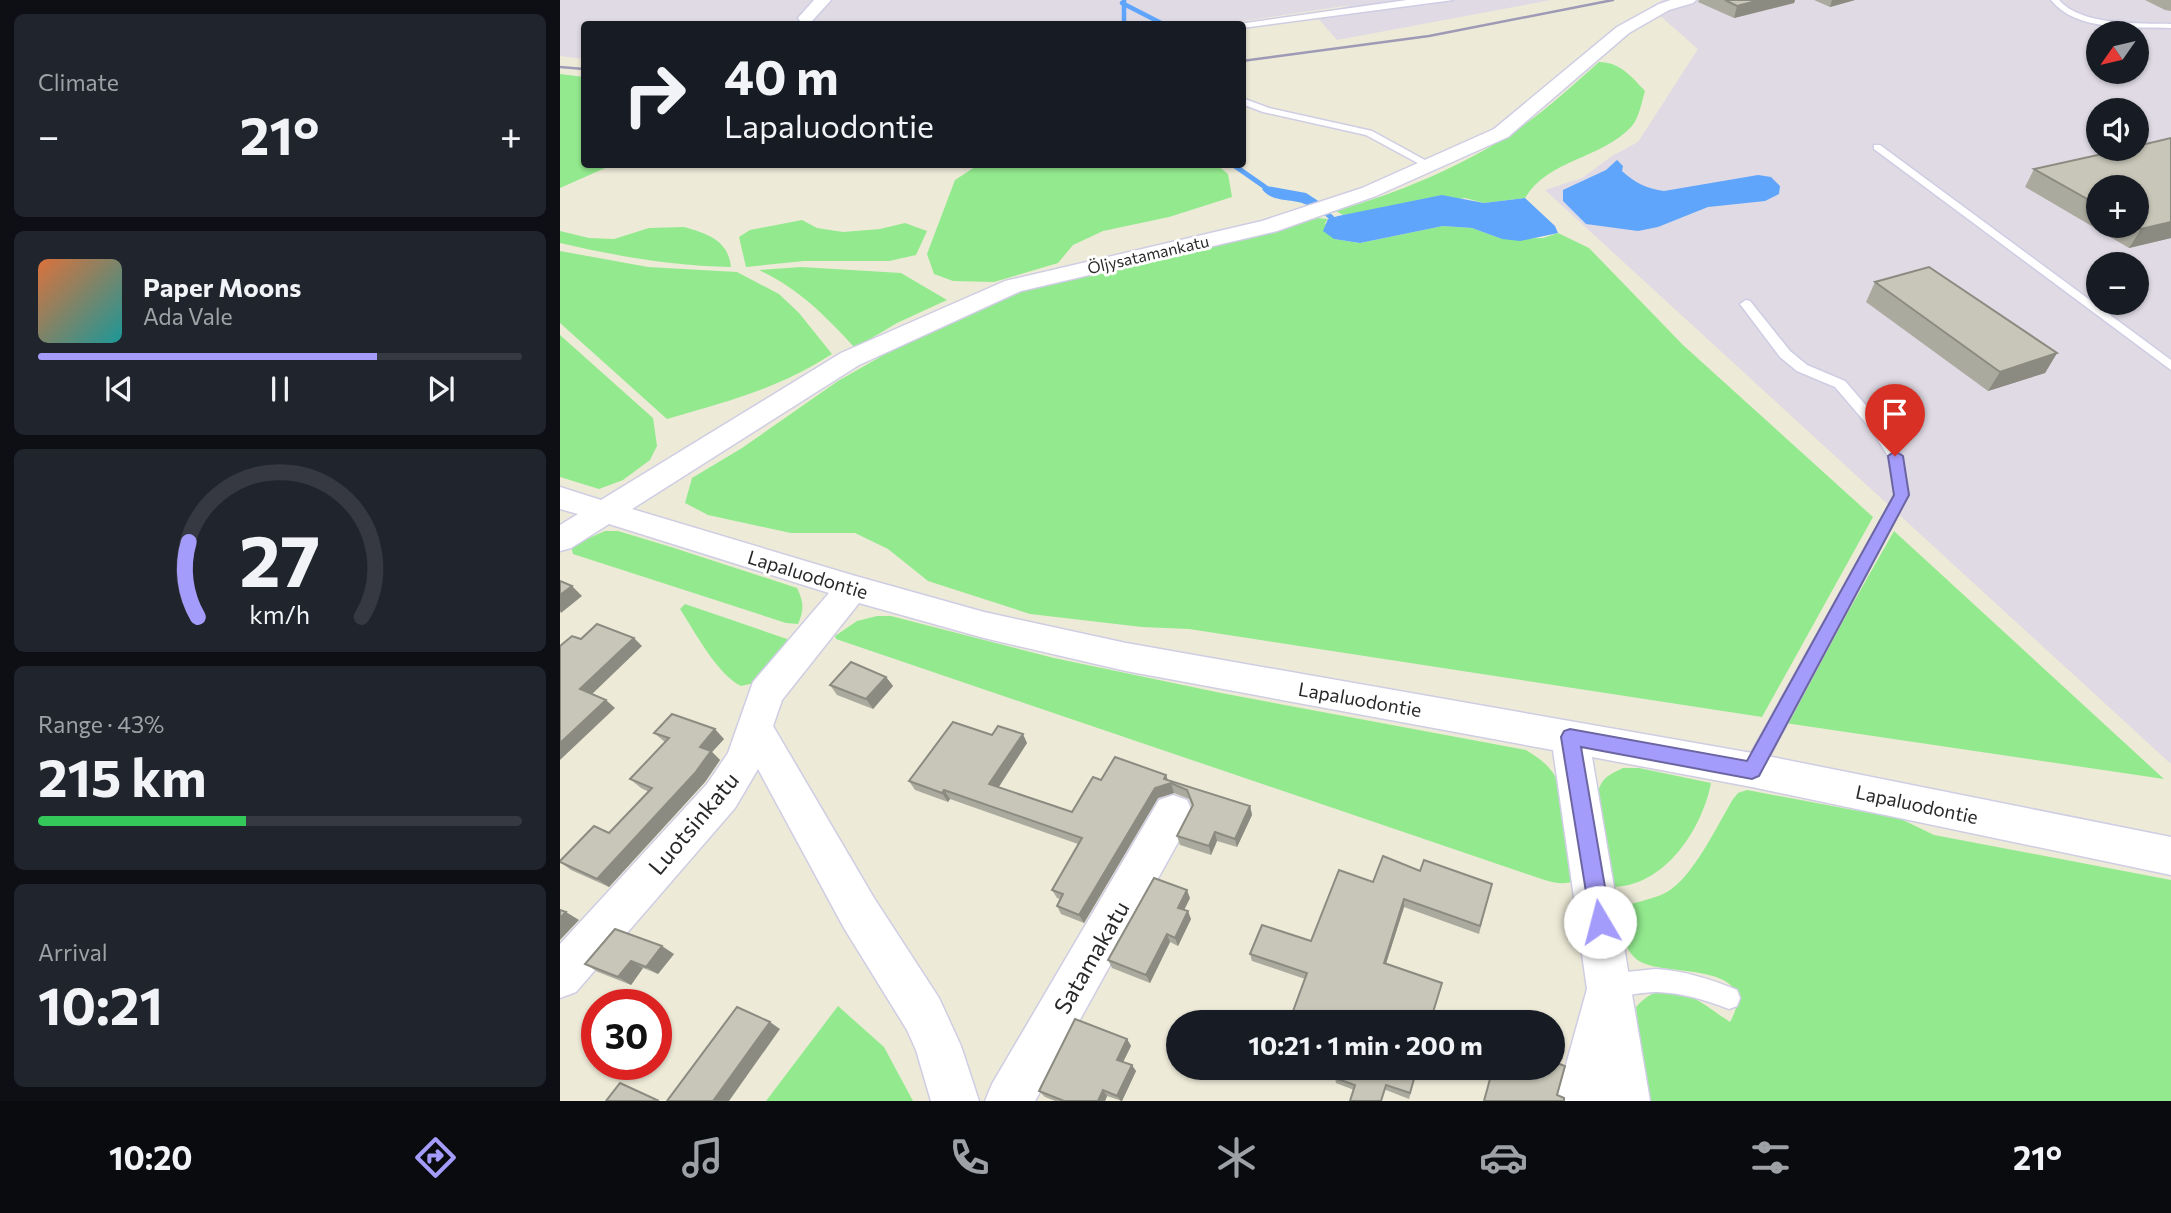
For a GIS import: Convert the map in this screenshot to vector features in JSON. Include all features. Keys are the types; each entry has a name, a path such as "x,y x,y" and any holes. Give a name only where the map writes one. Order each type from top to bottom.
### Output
{"street":[{"path":"806,18 823,0"},
{"name":"Öljysatamankatu","path":"560,540 850,359 1013,286 1269,226 1369,192 1501,133 1623,30 1664,6 1688,0"},
{"name":"Lapaluodontie","path":"560,498 852,588 984,625 1126,657 1752,770 2171,856"},
{"name":"Luotsinkatu","path":"560,976 721,796 744,760 770,687 852,588"},
{"path":"754,726 859,913 923,1014 938,1046 955,1101"},
{"path":"1570,737 1626,1101"},
{"name":"Satamakatu","path":"1009,1101 1173,813"},
{"path":"1580,1101 1608,986"}],"lane":[{"path":"1246,25 1409,2 1449,0"},
{"path":"2055,0 2064,11 2087,18 2122,25 2171,26"},
{"path":"1246,102 1266,110 1368,133 1429,165"},
{"path":"1877,147 2171,366"},
{"path":"1746,304 1785,354 1802,368 1840,384 1876,426 1895,456 1902,495 1752,770"},
{"path":"1608,986 1655,978 1703,987 1729,998"}],"shaded area":[{"path":"560,0 1551,0 1337,40 1315,15 1351,5 1244,21 581,21 581,59 560,56"},
{"path":"1663,0 2171,0 2171,764 1545,190 1582,178 1612,156 1638,142 1698,49 1650,7"}],"green space":[{"path":"1599,62 1619,67 1645,91 1634,123 1606,146 1547,175 1525,198 1484,203 1465,198 1343,215 1336,211 1427,178 1492,146 1535,117"},
{"path":"560,74 581,77 581,168 605,168 560,188"},
{"path":"973,168 1221,168 1228,174 1232,197 1169,217 1103,231 1073,245 1058,263 994,282 953,281 934,274 927,254 955,180"},
{"path":"1318,218 1328,219 1325,223 1334,239 1360,243 1443,226 1472,228 1502,239 1543,238 1558,233 1589,248 1683,345 1873,517 1762,717 1189,629 1142,627 1030,614 928,581 888,549 855,533 791,533 708,515 685,503 692,478 742,448 838,381 950,317 1045,282 1256,237"},
{"path":"802,220 817,228 843,232 880,229 905,223 927,231 916,255 889,261 804,261 746,267 739,237 750,230"},
{"path":"684,227 709,236 721,244 726,250 731,267 645,260 560,243 560,231 589,238 614,239 649,228"},
{"path":"560,251 648,267 737,272 779,294 799,313 832,354 772,385 667,419 560,323"},
{"path":"801,267 901,273 947,300 897,323 855,348 811,304 786,285 759,270"},
{"path":"560,335 653,418 657,446 650,460 623,480 599,489 560,477"},
{"path":"605,531 618,531 797,588 802,606 798,624 786,623 573,554 571,546"},
{"path":"1894,531 2164,779 1785,723"},
{"path":"685,604 788,641 754,683 741,686 723,672 707,652 680,609"},
{"path":"891,616 1054,658 1221,693 1526,750 1549,768 1559,786 1566,812 1576,880 1558,883 1539,878 836,639 835,636 857,621"},
{"path":"1623,768 1639,768 1711,783 1699,819 1678,853 1648,877 1631,884 1612,887 1599,818 1598,793 1605,778"},
{"path":"1747,790 1901,819 1934,835 2171,880 2171,1101 1647,1101 1636,1007 1648,996 1660,991 1671,991 1695,999 1730,1022 1737,1003 1735,990 1725,981 1710,975 1657,967 1637,959 1624,941 1617,911 1661,895 1677,885 1704,850 1733,799 1738,793"},
{"path":"838,1006 884,1047 913,1101 766,1101"}],"water":[{"path":"1617,160 1623,166 1622,171 1631,178 1646,187 1658,190 1758,175 1771,177 1780,186 1779,194 1765,201 1708,207 1658,227 1638,231 1586,224 1563,201 1563,190 1606,170"},
{"path":"1267,186 1306,193 1323,204 1312,208 1299,202 1272,197 1262,189"},
{"path":"1442,195 1484,203 1525,198 1555,226 1558,233 1520,241 1502,239 1472,228 1443,226 1360,243 1334,239 1323,231 1328,219"}],"building":[{"path":"1725,0 1760,0 1737,6"},
{"path":"2171,138 2171,222 2149,227 2149,175 2086,175 2086,198 2034,169 2086,158 2086,161 2149,161 2149,143"},
{"path":"1929,267 2057,353 2000,372 1875,282"},
{"path":"560,581 572,586 560,595"},
{"path":"597,624 634,638 580,689 606,700 560,743 560,646 572,636 581,639"},
{"path":"851,662 886,677 866,699 830,685"},
{"path":"672,714 715,729 700,747 711,751 695,773 597,879 560,862 594,826 609,833 652,788 630,779 669,738 654,733"},
{"path":"953,722 992,735 998,726 1023,734 989,784 1072,812 1093,777 1101,780 1115,757 1166,775 1164,779 1250,806 1235,839 1215,832 1209,846 1177,836 1193,805 1187,790 1171,783 1155,788 1079,915 1057,906 1063,894 1052,890 1082,838 944,790 942,793 909,781"},
{"path":"1383,856 1420,871 1424,860 1492,884 1480,926 1404,899 1384,963 1442,983 1434,1010 1293,1010 1307,973 1250,954 1262,925 1311,941 1339,870 1373,882"},
{"path":"1154,878 1187,890 1178,908 1188,911 1175,938 1167,934 1146,975 1108,960"},
{"path":"615,929 662,946 646,967 631,961 618,977 585,964"},
{"path":"737,1007 770,1022 713,1101 667,1101"},
{"path":"1075,1019 1127,1039 1117,1060 1132,1065 1117,1096 1103,1090 1098,1101 1064,1101 1039,1091"},
{"path":"1341,1080 1414,1080 1410,1093 1386,1085 1381,1101 1350,1101 1355,1085"},
{"path":"1490,1080 1561,1080 1557,1095 1564,1098 1564,1101 1484,1101"},
{"path":"620,1083 659,1101 606,1101"}],"waterway":[{"path":"1124,0 1124,4"},
{"path":"1124,4 1157,21"},
{"path":"1124,4 1124,21"},
{"path":"1238,168 1265,187"},
{"path":"1326,213 1332,218"}],"railway":[{"path":"1246,60 1429,36 1613,0"},
{"path":"560,67 581,69"}],"route":[{"path":"1600,922 1570,737 1752,770 1902,495 1895,456"}]}
